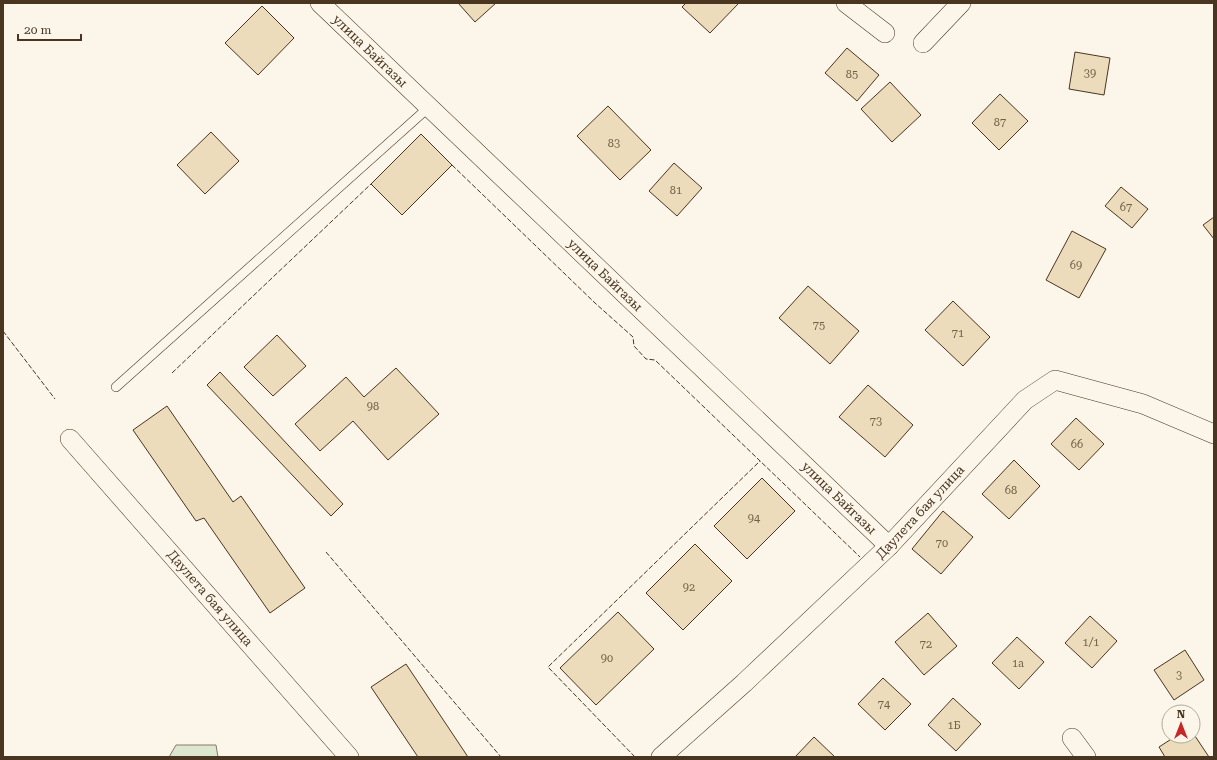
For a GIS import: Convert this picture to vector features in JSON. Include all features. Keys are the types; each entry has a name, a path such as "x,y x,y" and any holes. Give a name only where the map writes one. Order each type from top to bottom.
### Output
{"street":[{"name":"улица Байгазы","path":"320,3 890,546"},
{"path":"846,3 885,33"},
{"path":"923,42 961,3"},
{"name":"Даулета бая улица","path":"661,757 744,683 890,546 1025,400 1055,380 1143,404 1214,434"},
{"name":"Даулета бая улица","path":"70,439 349,757"},
{"path":"1072,738 1086,757"}],"lane":[{"path":"116,387 429,107"}],"green space":[{"path":"176,745 216,745 218,757 169,757"}],"building":[{"path":"458,3 496,3 475,22"},
{"path":"686,3 738,4 710,33 682,7"},
{"path":"262,6 294,38 258,75 225,43"},
{"path":"847,48 879,75 857,101 825,73"},
{"path":"1075,52 1110,58 1104,95 1069,89"},
{"path":"890,82 921,115 892,142 861,109"},
{"path":"1000,94 1028,121 999,150 972,123"},
{"path":"608,106 651,150 620,180 577,136"},
{"path":"211,132 239,161 205,194 177,165"},
{"path":"421,134 452,165 402,215 371,184"},
{"path":"674,163 702,188 677,216 649,191"},
{"path":"1121,187 1148,209 1132,228 1105,206"},
{"path":"1214,217 1214,239 1203,225"},
{"path":"1072,231 1106,249 1079,298 1046,280"},
{"path":"808,286 859,331 830,364 779,318"},
{"path":"953,301 990,337 963,366 925,330"},
{"path":"277,335 306,366 273,396 244,367"},
{"path":"396,368 439,414 388,460 353,421 320,451 295,424 346,377 364,397"},
{"path":"220,372 343,504 331,516 207,385"},
{"path":"868,385 913,425 885,457 839,417"},
{"path":"167,406 233,502 241,496 305,588 270,613 204,518 196,521 133,430"},
{"path":"1076,418 1104,444 1079,470 1051,444"},
{"path":"1014,460 1040,486 1009,519 982,494"},
{"path":"762,478 795,511 747,559 714,526"},
{"path":"943,511 973,537 941,574 912,549"},
{"path":"695,544 732,581 683,630 646,593"},
{"path":"618,612 654,649 596,705 560,668"},
{"path":"928,613 957,646 924,675 895,642"},
{"path":"1090,616 1117,641 1092,668 1065,643"},
{"path":"1017,637 1044,662 1019,689 992,663"},
{"path":"1185,650 1204,680 1174,700 1154,670"},
{"path":"406,664 468,757 418,757 371,687"},
{"path":"883,678 911,704 885,730 858,704"},
{"path":"953,698 981,724 956,751 928,725"},
{"path":"814,737 835,757 795,757"},
{"path":"1164,744 1200,744 1209,757 1165,757 1159,747"}],"fence":[{"path":"452,165 595,303 633,337 634,346 646,359 655,360 860,557"},
{"path":"172,373 371,184"},
{"path":"3,331 55,399"},
{"path":"635,757 548,667 760,461"},
{"path":"326,552 501,757"}]}
